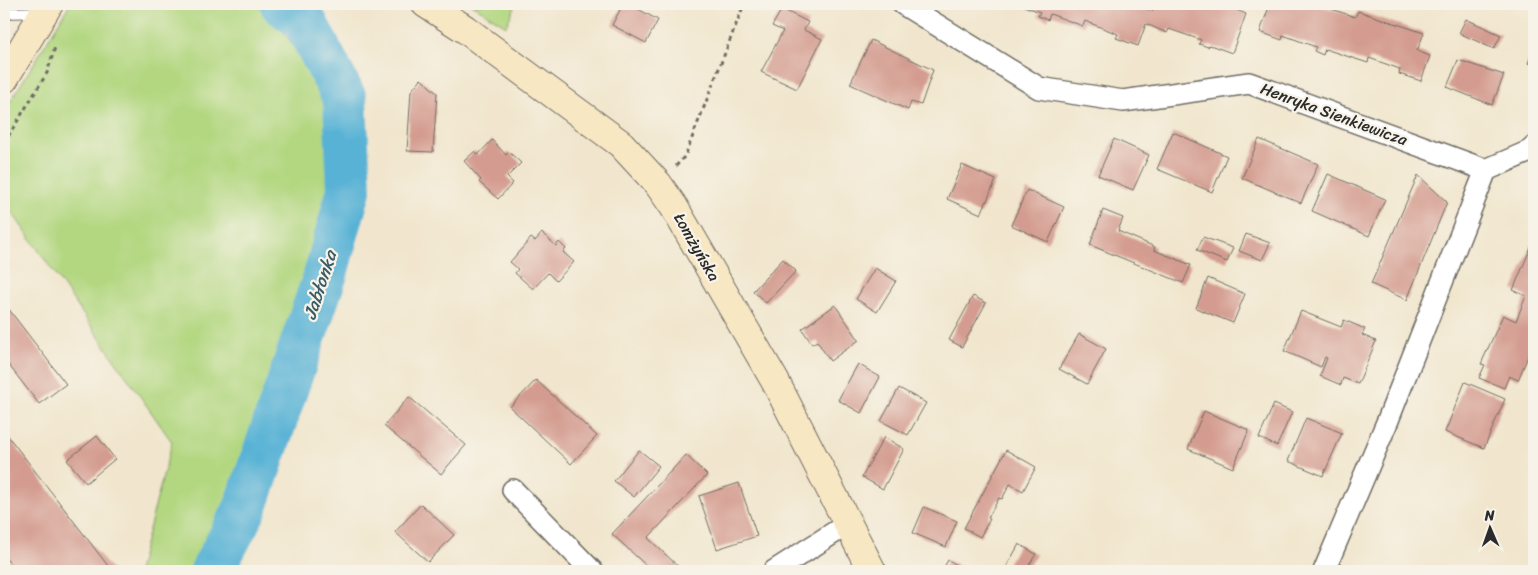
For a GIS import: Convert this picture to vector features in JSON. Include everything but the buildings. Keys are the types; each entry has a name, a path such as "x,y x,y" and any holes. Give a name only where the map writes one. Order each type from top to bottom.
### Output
{"main road":[{"name":"Łomżyńska","path":"415,6 465,30 621,144 658,184 674,207 775,381 872,571"},
{"path":"4,79 47,8"}],"street":[{"name":"Henryka Sienkiewicza","path":"903,4 1040,88 1123,101 1249,83 1486,170"},
{"path":"1324,571 1388,420 1486,170 1530,151 1534,147"},
{"path":"513,490 592,571"},
{"path":"774,571 849,523"}],"lane":[{"path":"4,13 47,8"}],"path":[{"path":"395,4 415,6"},
{"path":"658,184 685,156 744,4"},
{"path":"4,143 47,72 58,39"}],"green space":[{"path":"70,4 260,4 269,10 329,99 332,163 318,248 223,513 195,571 138,571 172,442 4,201 4,112"},
{"path":"471,4 516,4 506,26"}],"waterway":[{"name":"Jabłonka","path":"212,571 245,509 325,276 349,190 345,99 304,20 282,4"}]}
